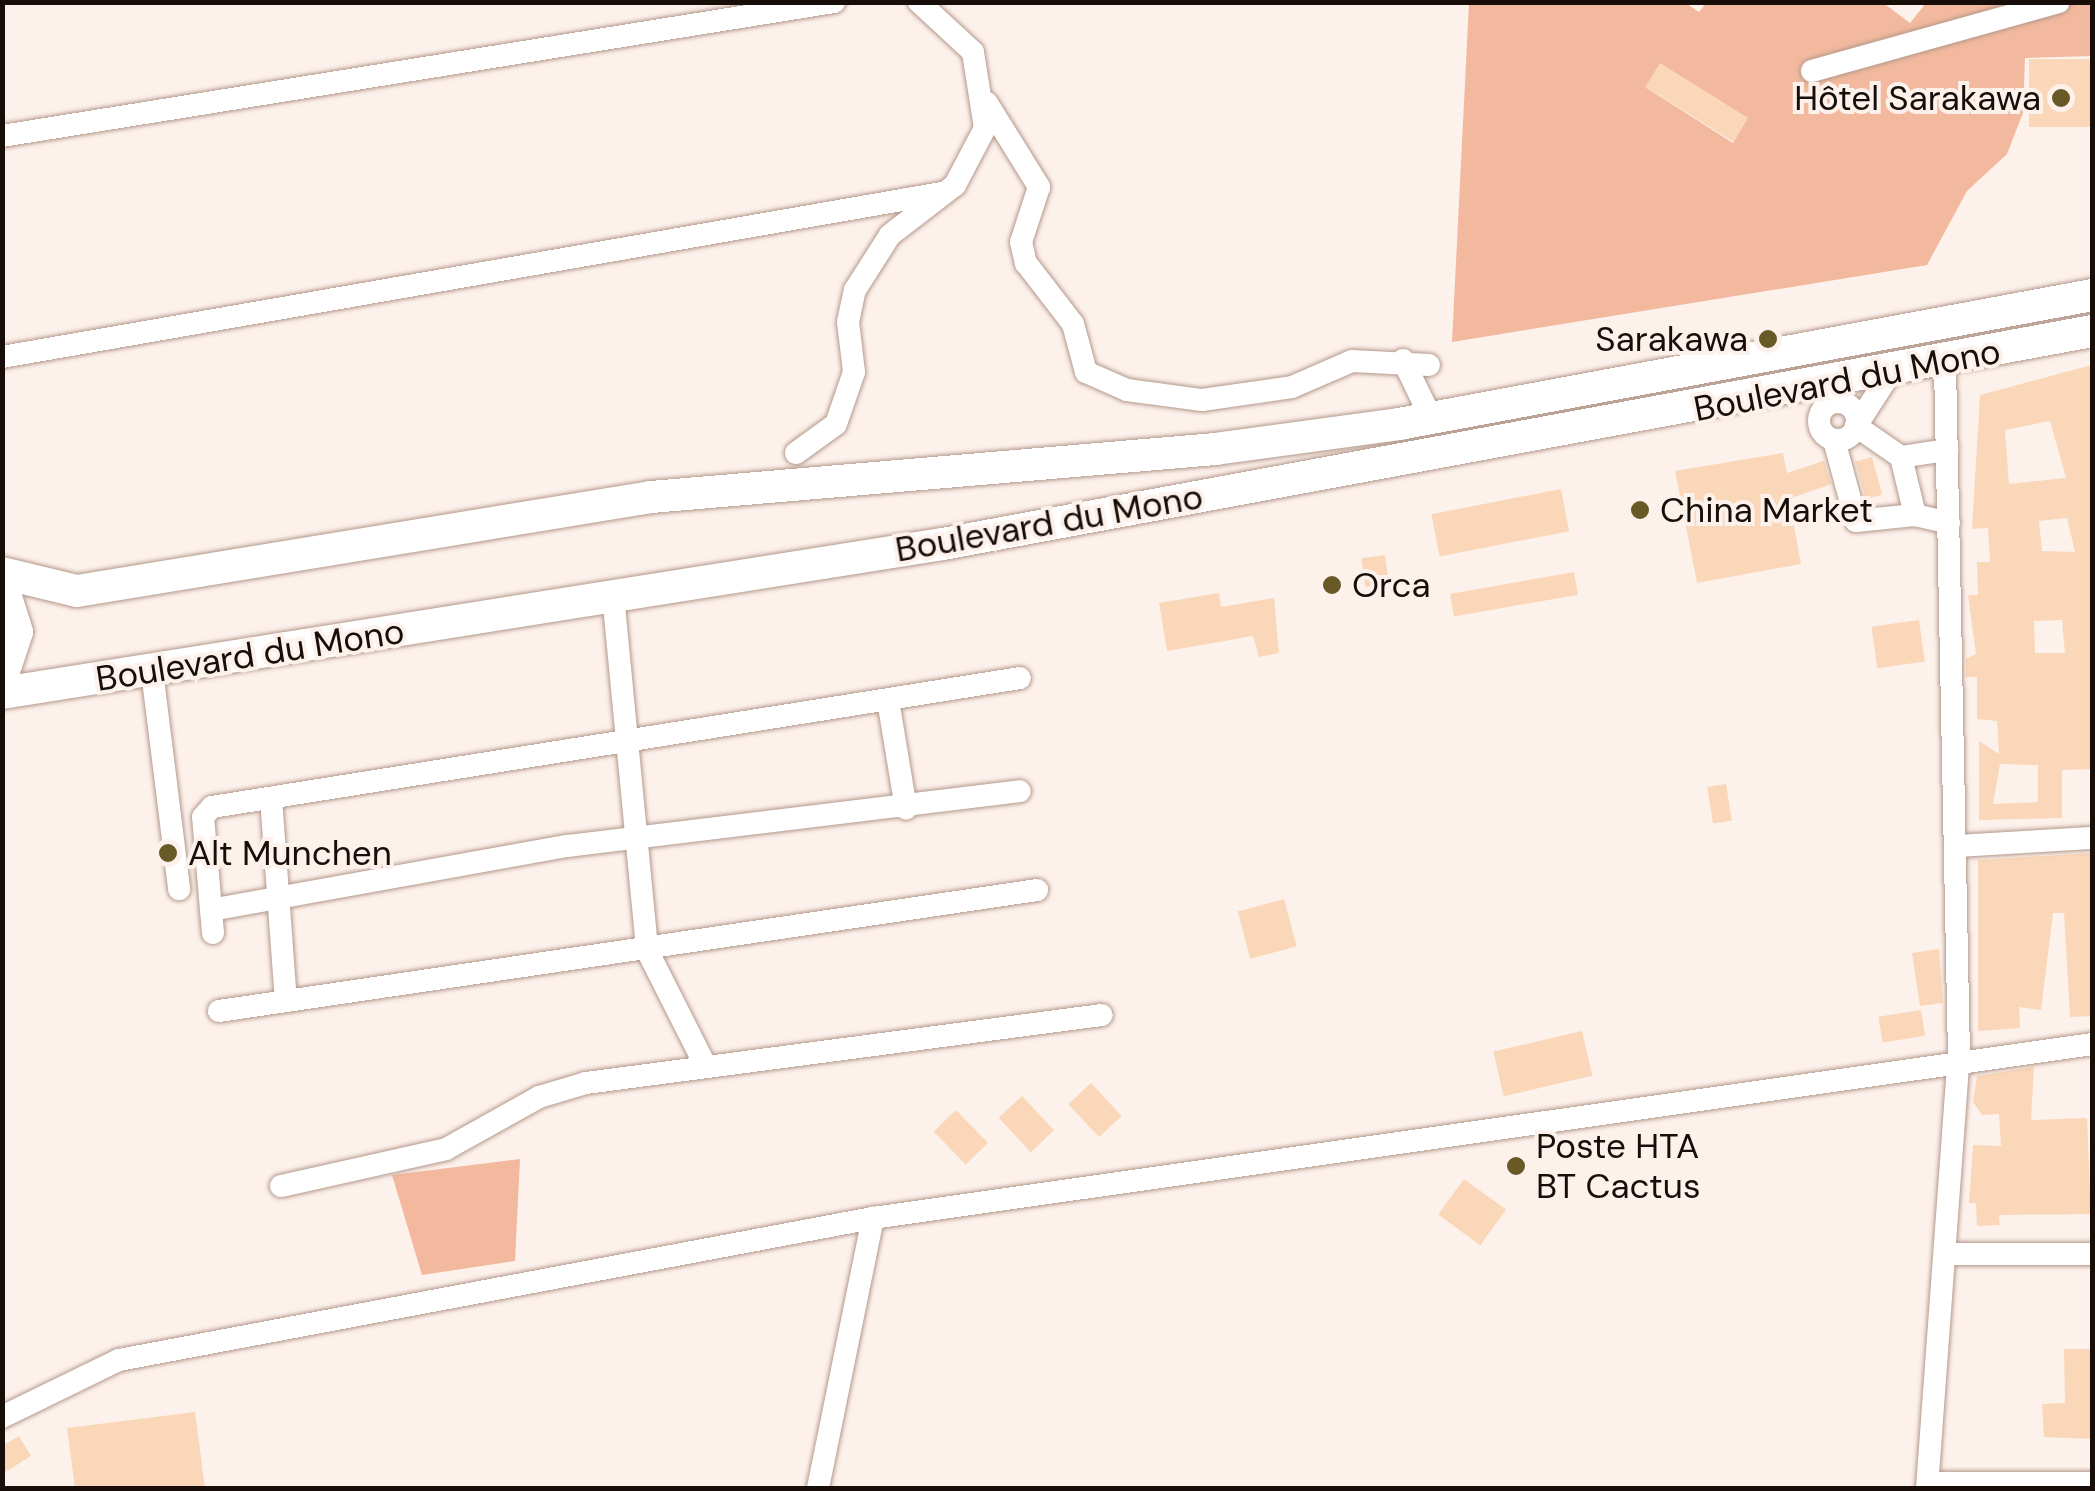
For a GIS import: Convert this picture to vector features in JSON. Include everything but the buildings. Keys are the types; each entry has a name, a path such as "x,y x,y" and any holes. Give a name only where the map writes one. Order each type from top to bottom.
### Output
{"highway":[{"name":"Boulevard du Mono","path":"2,573 77,591 650,497 1164,455 1431,418 2092,295"},
{"name":"Boulevard du Mono","path":"2,692 614,595 1890,375 2092,331"},
{"path":"2,584 17,632 2,677"}],"street":[{"path":"2,136 834,2"},
{"path":"918,2 972,52 987,103 1039,187 1024,252 1072,324 1086,372 1127,390 1202,400 1292,386 1352,361 1403,360 1429,365"},
{"path":"1812,72 2059,2"},
{"path":"796,454 836,424 854,372 848,322 855,290 890,235 942,193 980,145 987,103"},
{"path":"2,357 942,193"},
{"path":"1403,360 1431,418"},
{"path":"1945,363 1959,1056 1928,1486 2084,1485"},
{"path":"1834,440 1856,426 1890,375"},
{"path":"1794,390 1834,440 1849,515 1864,523 1915,516 1949,524"},
{"path":"1819,420 1840,403 1856,426 1901,457 1915,516"},
{"path":"1901,457 1947,450"},
{"path":"614,595 647,950 706,1067"},
{"path":"152,671 179,889"},
{"path":"1020,678 629,748 206,810 212,921 279,896 567,846 635,844 1020,791"},
{"path":"888,700 906,808"},
{"path":"272,798 286,1000"},
{"path":"1956,846 2092,838"},
{"path":"219,1011 1037,890"},
{"path":"281,1186 446,1149 539,1096 586,1083 1102,1015"},
{"path":"2,1417 119,1360 873,1218 1959,1056 2092,1044"},
{"path":"818,1488 873,1218"},
{"path":"1946,1254 2092,1254"}],"shaded area":[{"path":"1684,2 1699,12 1706,3 1882,2 1910,23 1926,3 2092,3 2092,56 2025,58 2023,113 2007,154 1967,191 1927,265 1452,342 1469,3","holes":["1645,87 1747,118 1733,143"]},
{"path":"520,1159 515,1261 422,1275 392,1175"}],"place":[{"name":"Hôtel Sarakawa","path":"2061,98"},
{"name":"Sarakawa","path":"1768,339"},
{"name":"China Market","path":"1640,510"},
{"name":"Orca","path":"1332,585"},
{"name":"Alt Munchen","path":"168,853"},
{"name":"Poste HTA BT Cactus","path":"1516,1166"}]}
